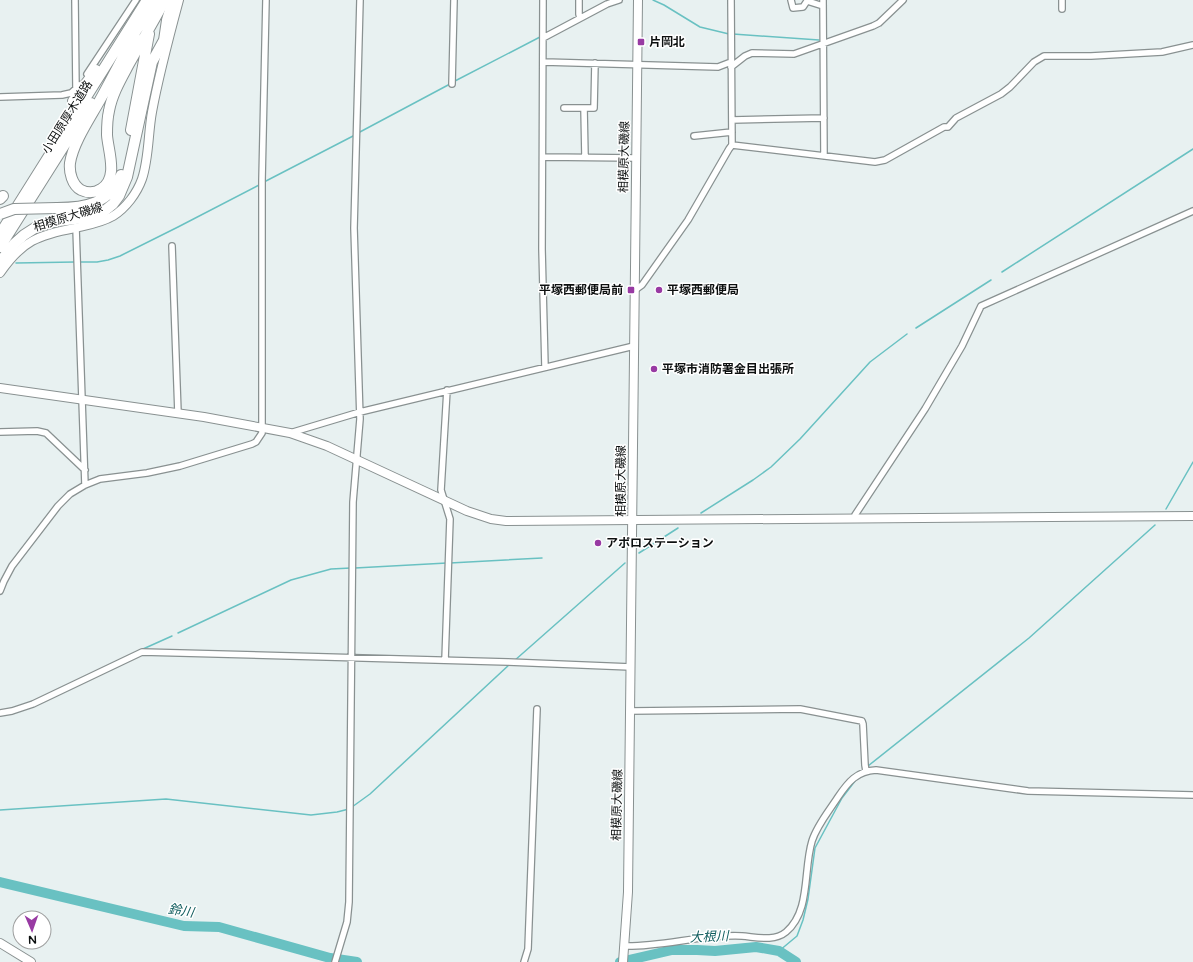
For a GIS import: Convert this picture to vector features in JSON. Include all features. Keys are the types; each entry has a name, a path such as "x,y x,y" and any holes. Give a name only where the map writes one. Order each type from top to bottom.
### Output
{"highway":[{"name":"小田原厚木道路","path":"0,247 132,31 147,0"},
{"name":"小田原厚木道路","path":"0,234 68,126 132,31 156,0"},
{"path":"132,31 122,60 89,119 70,163 74,184 79,189 86,192 100,190 110,179 111,161 107,136 107,122 111,101 116,89 165,0"},
{"path":"0,214 14,209 57,208 87,205 101,200 117,185 125,164 149,33 153,20"},
{"path":"73,100 132,31"},
{"path":"0,262 14,244 38,226 58,221 92,217 103,212 113,204 119,196 127,177 152,62 163,42"}],"main road":[{"name":"相模原大磯線","path":"162,64 166,20 172,0"},
{"name":"相模原大磯線","path":"0,273 20,250 39,237 93,224 114,216 132,199 138,188 144,167 152,113 162,64 178,0"},
{"path":"163,42 167,36 178,0"},
{"name":"相模原大磯線","path":"623,962 628,892 638,0"},
{"path":"0,388 178,413 290,433 327,446 467,511 491,519 506,521 1193,516"},
{"path":"0,943 32,962"}],"street":[{"path":"75,0 76,89"},
{"path":"0,97 62,95 71,93 76,89 136,0"},
{"path":"0,591 12,566 58,506 70,494 85,485 100,479 180,466 252,444 256,442 262,433 262,180 266,0"},
{"path":"335,962 347,922 349,902 353,502 360,412 354,228 360,0"},
{"path":"452,82 454,0"},
{"path":"543,0 544,62 542,249 545,367"},
{"path":"579,0 579,16"},
{"path":"543,35 579,16 618,0"},
{"path":"635,290 642,285 688,220 732,145 731,0"},
{"path":"791,0 793,8 803,6 807,1 823,3 824,156"},
{"path":"544,62 718,67 731,64 752,53 794,54 873,26 903,0"},
{"path":"1062,0 1062,8"},
{"path":"732,145 875,162 885,160 944,127 948,127 956,118 1001,94 1010,87 1034,62 1044,56 1091,56 1162,52 1193,45"},
{"path":"564,108 594,108 595,63"},
{"path":"584,108 585,157"},
{"path":"732,120 824,118"},
{"path":"694,136 732,132"},
{"path":"543,157 636,158"},
{"path":"855,519 855,515 926,410 962,346 981,306 1193,211"},
{"path":"76,228 85,485"},
{"path":"172,246 178,413"},
{"path":"290,433 360,412 634,346"},
{"path":"445,660 450,518 441,490 447,390"},
{"path":"0,432 37,431 46,433 85,470"},
{"path":"0,713 22,709 142,652 445,660 631,667"},
{"path":"524,962 528,953 537,709"},
{"path":"630,711 800,709 862,721 864,765 866,771"},
{"path":"624,948 693,938 734,936 776,938 786,932 800,912 812,840 817,829 852,779 866,771 876,770 1028,791 1193,795"}],"waterway":[{"path":"581,15 609,0"},
{"path":"653,0 700,27 729,34"},
{"path":"733,34 819,40"},
{"path":"453,82 540,37"},
{"path":"358,133 450,84"},
{"path":"264,182 355,135"},
{"path":"1002,272 1193,149"},
{"path":"79,262 97,262 120,256 261,184"},
{"path":"16,263 75,262"},
{"path":"916,328 991,280"},
{"path":"701,513 771,467 800,439 870,362 907,334"},
{"path":"1166,509 1193,462"},
{"path":"868,766 1029,638 1155,525"},
{"path":"639,553 678,528"},
{"path":"450,563 542,558"},
{"path":"355,568 447,563"},
{"path":"514,661 625,563"},
{"path":"178,633 291,580 331,569 351,568"},
{"path":"143,649 172,636"},
{"path":"352,807 370,794 511,663"},
{"path":"779,951 797,936 808,899 815,848 842,798 855,781"},
{"path":"0,810 166,799 311,815 349,809"},
{"name":"鈴川","path":"0,882 184,926 219,927 330,958 357,962"},
{"name":"大根川","path":"620,962 672,950 715,951 756,947 779,951 796,962"}],"place":[{"name":"片岡北","path":"641,42"},
{"name":"平塚西郵便局前","path":"631,290"},
{"name":"平塚西郵便局","path":"659,290"},
{"name":"平塚市消防署金目出張所","path":"654,369"},
{"name":"アポロステーション","path":"598,543"}]}
